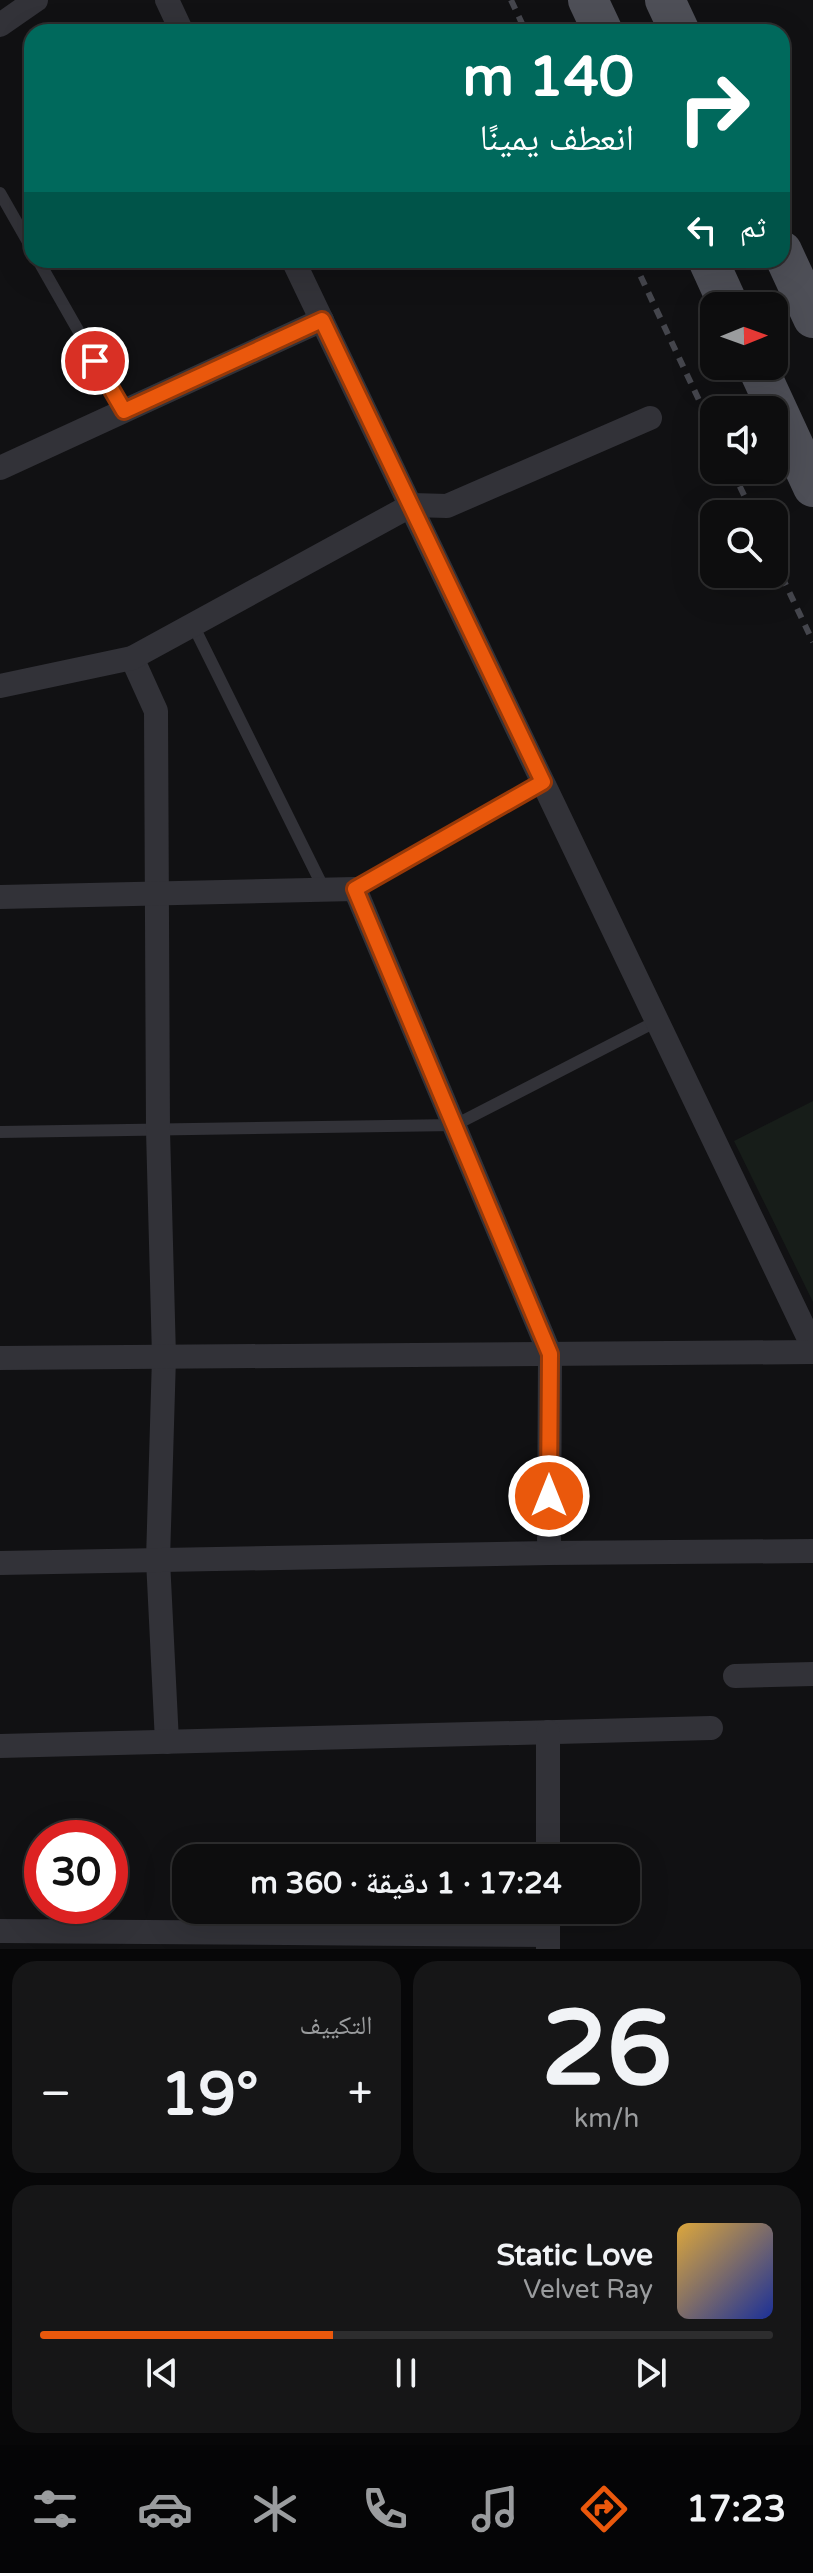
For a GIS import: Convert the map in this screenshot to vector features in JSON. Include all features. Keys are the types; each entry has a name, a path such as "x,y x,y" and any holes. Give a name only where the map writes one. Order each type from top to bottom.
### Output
{"main road":[{"path":"588,0 599,24"},
{"path":"665,0 676,24"},
{"path":"712,268 723,292"},
{"path":"790,268 813,318"},
{"path":"763,380 813,487"}],"street":[{"path":"0,25 36,0"},
{"path":"167,0 178,24"},
{"path":"0,1358 813,1349 297,268"},
{"path":"0,468 322,320"},
{"path":"0,686 132,658 412,505 447,506 650,418"},
{"path":"132,658 156,711 158,1130 164,1357 158,1560 167,1742"},
{"path":"0,897 355,889 550,1354 549,1553"},
{"path":"0,1563 813,1551"},
{"path":"735,1676 813,1674"},
{"path":"0,1746 711,1728"},
{"path":"548,1732 548,1844"},
{"path":"0,1931 58,1940 548,1942"}],"lane":[{"path":"0,193 24,235"},
{"path":"43,268 124,411"},
{"path":"193,625 324,889"},
{"path":"355,889 543,782"},
{"path":"0,1132 455,1125 657,1021"}],"shaded area":[{"path":"813,1101 813,1302 734,1141"}],"railway":[{"path":"511,0 522,24"},
{"path":"637,268 700,402"},
{"path":"739,484 746,500"},
{"path":"787,588 813,642"}],"route":[{"path":"95,361 124,411 322,320 543,782 355,889 550,1354 549,1496"}]}
